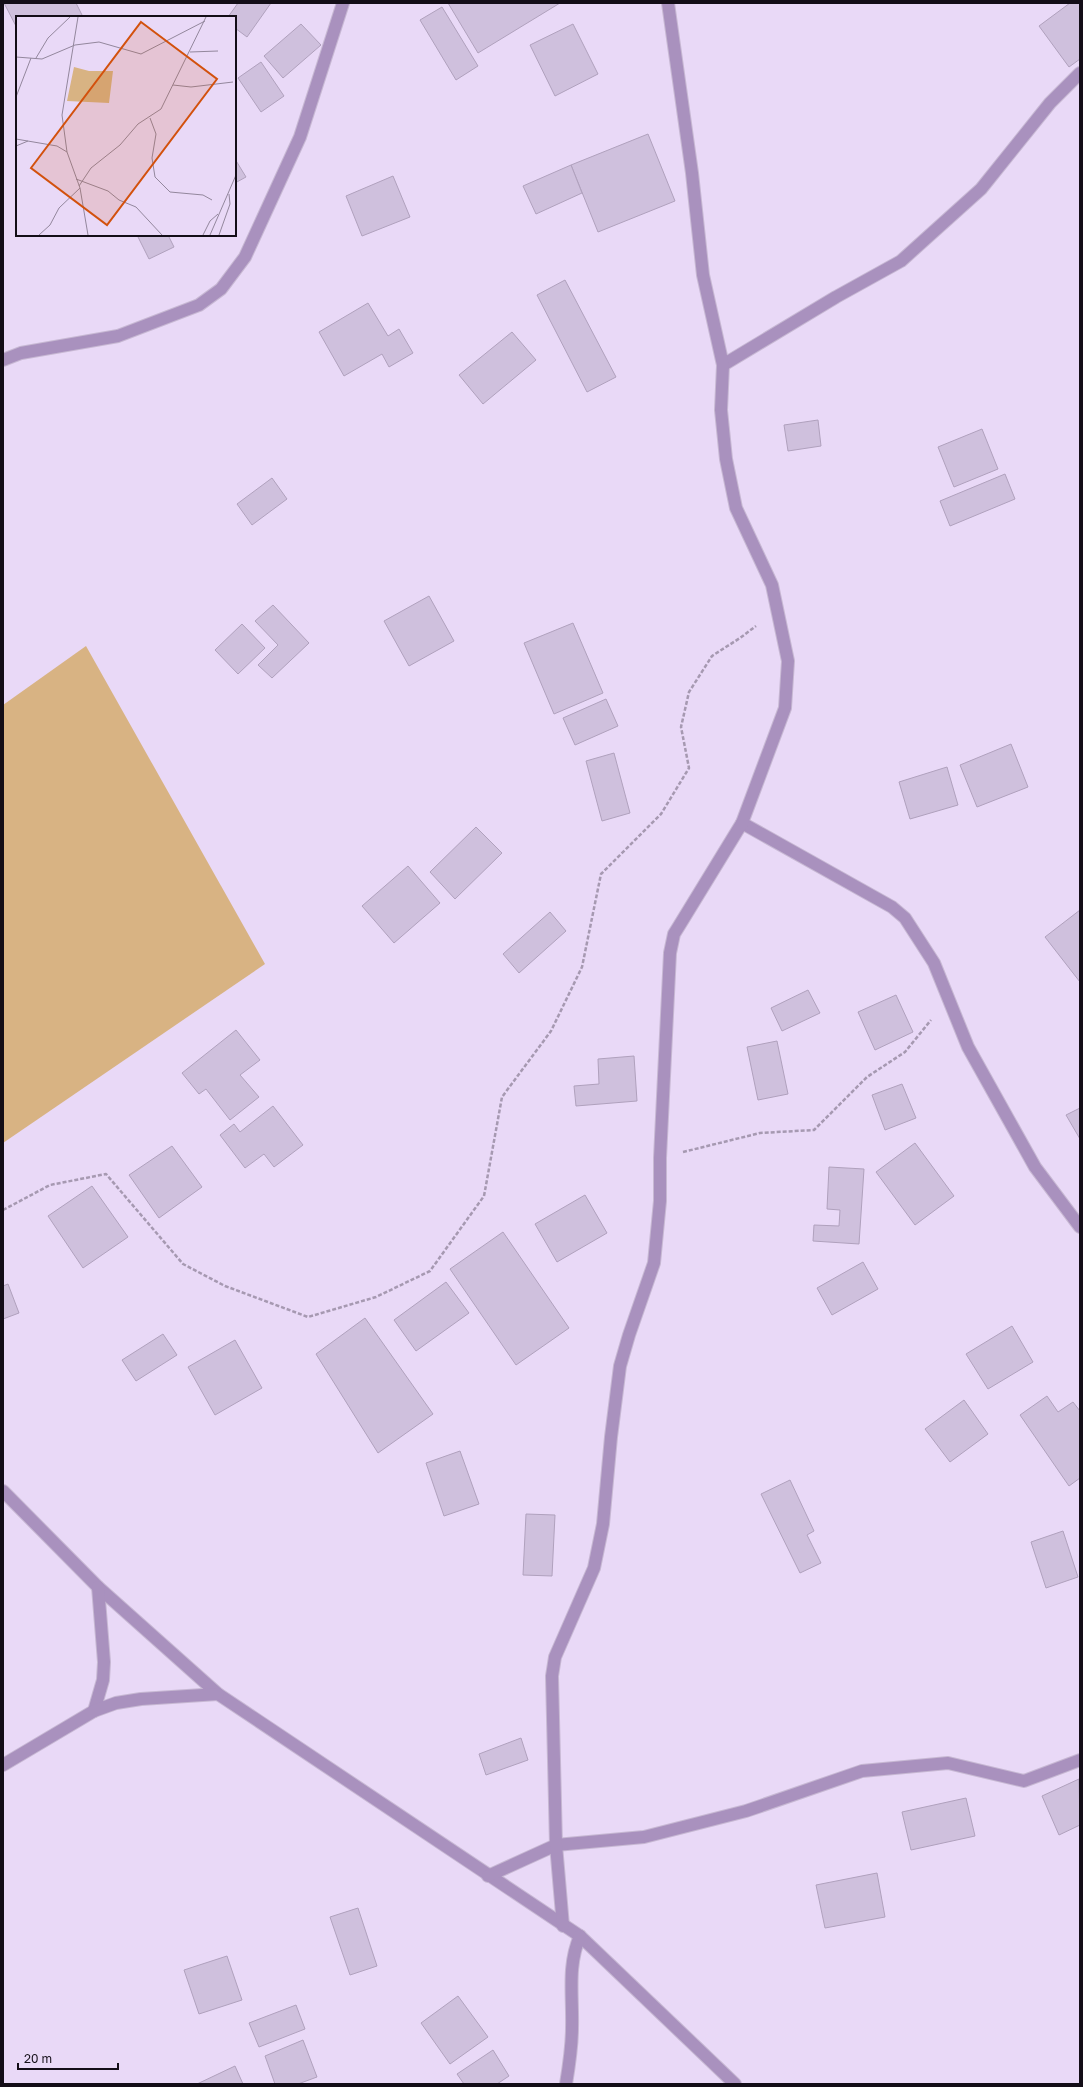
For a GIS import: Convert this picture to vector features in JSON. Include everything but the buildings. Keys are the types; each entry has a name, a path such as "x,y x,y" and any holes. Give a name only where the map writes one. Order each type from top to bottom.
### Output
{"street":[{"path":"3,360 21,353 118,336 199,305 221,289 245,257 300,136 343,3"},
{"path":"564,1926 556,1845 552,1676 555,1657 594,1568 603,1524 611,1437 620,1366 654,1263 660,1201 660,1158 672,943 679,926 742,823 785,708 788,661 772,585 736,508 726,459 721,410 723,365 703,275 692,173 668,3"},
{"path":"723,365 901,260 981,189 1050,103 1080,73"},
{"path":"742,823 892,907 905,918 934,963 968,1047 1035,1167 1080,1227"},
{"path":"3,1491 98,1587 218,1694 488,1876 580,1936 735,2084"},
{"path":"94,1711 103,1680 104,1662 98,1587"},
{"path":"3,1765 94,1711 116,1703 141,1698 218,1694"},
{"path":"488,1876 556,1845 644,1837 746,1811 862,1771 948,1763 1024,1781 1080,1760"},
{"path":"566,2084 572,2029 573,1952 580,1936"}],"path":[{"path":"3,1210 50,1185 106,1174 183,1264 225,1286 308,1317 376,1297 430,1271 484,1196 502,1097 551,1030 582,966 601,874 660,814 689,768 681,728 689,692 712,656 757,625"},
{"path":"660,1158 760,1133 814,1130 867,1077 905,1052 932,1019"}],"shaded area":[{"path":"86,646 265,964 3,1143 3,705"}]}
